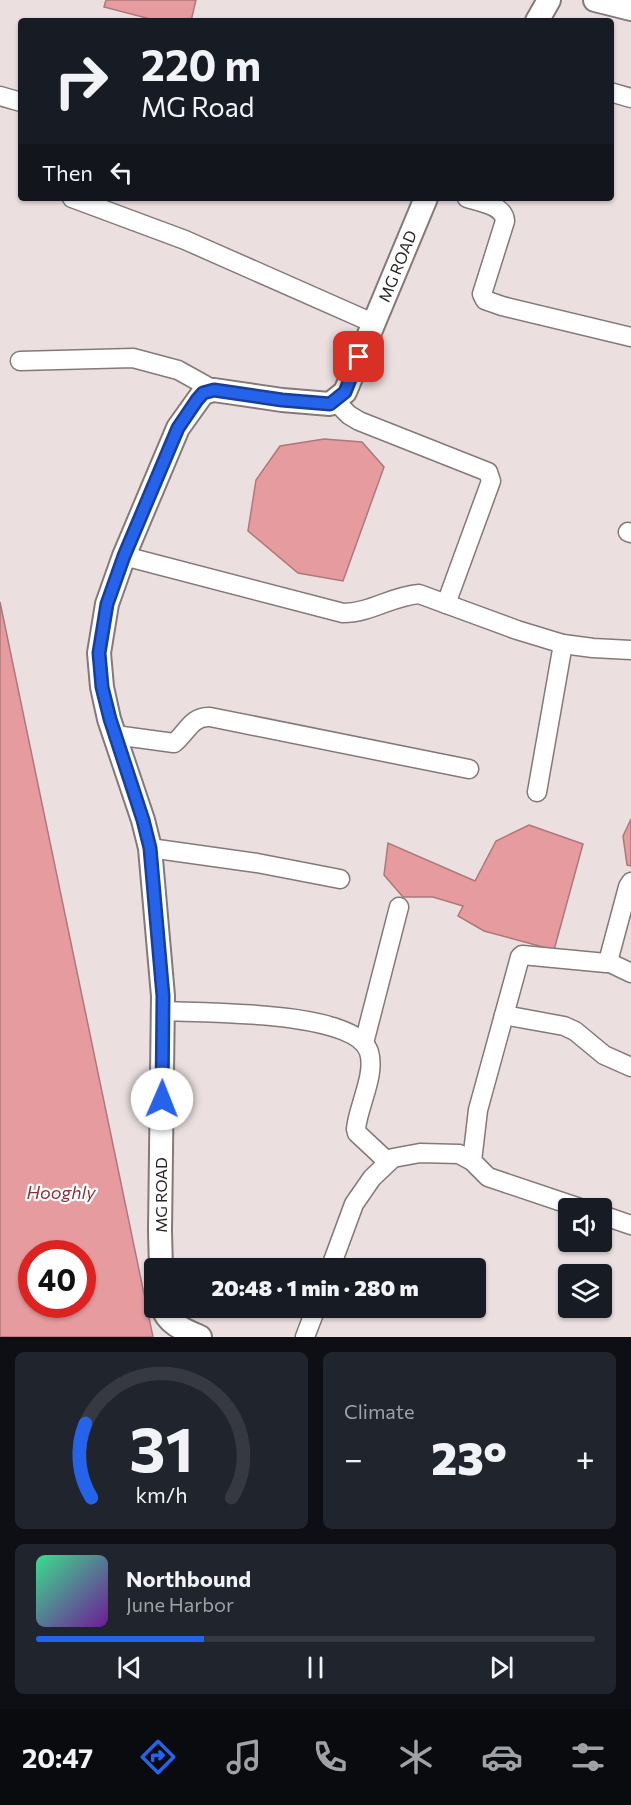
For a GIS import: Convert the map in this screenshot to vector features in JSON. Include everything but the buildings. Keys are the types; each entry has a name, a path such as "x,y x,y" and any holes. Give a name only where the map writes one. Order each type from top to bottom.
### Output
{"street":[{"path":"539,18 549,0"},
{"path":"595,0 631,9"},
{"path":"614,93 631,98"},
{"path":"0,96 18,101"},
{"path":"80,201 185,240 373,323"},
{"name":"MG ROAD","path":"335,401 345,392 425,201"},
{"path":"476,201 497,208 504,216 483,291 482,296 485,300 631,337"},
{"path":"20,361 133,358 178,370 214,390 282,400 330,404 335,401 359,421 488,472 490,481 446,604"},
{"name":"MG ROAD","path":"161,1258 163,1011 150,848 102,687 99,653 107,604 124,556 178,428 203,393 214,390"},
{"path":"124,556 343,613 368,610 414,595 423,595 517,630 563,644 631,650"},
{"path":"537,792 563,644"},
{"path":"115,735 174,743 195,720 210,717 469,769"},
{"path":"150,848 257,863 340,879"},
{"path":"608,962 631,882"},
{"path":"364,1043 399,907"},
{"path":"472,1161 478,1110 518,960 522,955 608,962 631,973"},
{"path":"163,1011 296,1018 343,1029 355,1035 368,1049 370,1068 356,1130 387,1162"},
{"path":"504,1015 564,1026 575,1031 604,1055 631,1067"},
{"path":"334,1258 354,1204 372,1178 393,1158 420,1153 452,1153 472,1161 488,1177 558,1201"},
{"path":"612,1218 631,1225"},
{"path":"169,1318 180,1328 200,1337"},
{"path":"305,1337 312,1318"}],"water":[{"path":"106,0 196,0 192,18 146,18 104,7"},
{"path":"324,439 362,442 384,467 343,581 298,573 248,531 256,480 280,446"},
{"name":"Hooghly","path":"0,602 144,1294 144,1318 149,1318 153,1337 0,1337"},
{"path":"631,819 631,866 627,865 623,836"},
{"path":"529,825 583,844 554,950 484,931 458,916 463,906 433,897 403,897 384,875 388,843 475,881 496,841"}],"route":[{"path":"162,1099 163,996 150,848 102,687 99,653 107,604 124,556 178,428 203,393 214,390 330,404 345,392 359,357"}]}
